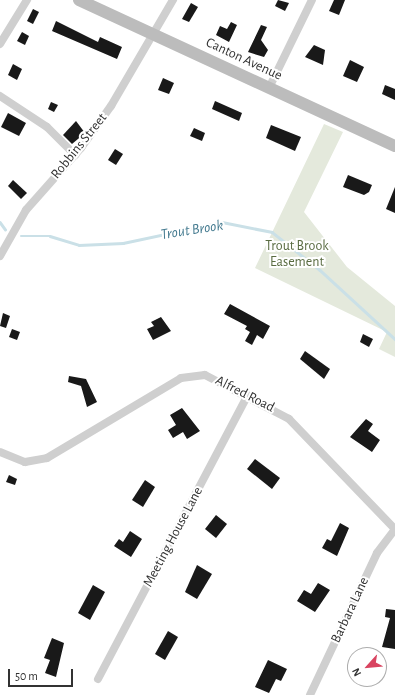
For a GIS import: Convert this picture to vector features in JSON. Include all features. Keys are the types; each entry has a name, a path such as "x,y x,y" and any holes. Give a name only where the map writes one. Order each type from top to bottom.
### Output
{"main road":[{"name":"Canton Avenue","path":"79,0 155,33 395,146"}],"street":[{"path":"0,44 27,0"},
{"name":"Robbins Street","path":"0,256 26,210 75,155 111,106 174,0"},
{"path":"269,88 312,0"},
{"path":"0,96 47,127 75,155"},
{"name":"Alfred Road","path":"0,452 25,462 47,458 190,375 212,377 248,395 297,426 395,529"},
{"name":"Meeting House Lane","path":"98,679 248,395"},
{"name":"Barbara Lane","path":"310,695 377,553 395,529"}],"green space":[{"name":"Trout Brook Easement","path":"324,124 343,132 304,212 347,267 395,306 395,357 379,349 387,332 255,268"}],"building":[{"path":"278,0 289,3 285,11 275,6"},
{"path":"334,0 345,0 339,15 329,11"},
{"path":"191,3 198,7 189,22 182,19"},
{"path":"33,9 39,12 33,24 27,21"},
{"path":"56,21 98,42 100,37 122,47 117,59 52,31"},
{"path":"231,22 237,25 229,42 216,35 220,26 227,29"},
{"path":"261,25 267,27 261,40 268,50 264,57 248,52"},
{"path":"22,32 29,36 25,45 17,41"},
{"path":"314,45 325,50 323,65 305,57"},
{"path":"350,60 364,67 357,82 343,76"},
{"path":"13,64 22,69 17,80 8,75"},
{"path":"163,78 174,83 169,94 158,90"},
{"path":"385,85 395,89 395,100 382,94"},
{"path":"215,101 242,113 239,121 212,109"},
{"path":"51,102 58,105 54,112 48,109"},
{"path":"8,113 26,123 19,136 1,127"},
{"path":"76,121 85,133 72,144 63,135"},
{"path":"271,125 301,137 295,151 266,138"},
{"path":"194,128 205,133 202,141 190,136"},
{"path":"115,149 123,154 116,165 108,160"},
{"path":"348,175 372,185 369,192 364,195 343,187"},
{"path":"13,180 27,193 21,199 8,186"},
{"path":"395,187 395,213 386,209"},
{"path":"230,304 270,326 263,339 257,335 252,345 245,341 250,332 245,329 247,326 224,314"},
{"path":"3,313 10,316 6,328 0,326"},
{"path":"161,317 171,331 153,340 147,329 154,326 151,322"},
{"path":"12,329 20,332 17,340 9,337"},
{"path":"363,334 373,339 369,347 360,342"},
{"path":"305,351 330,369 324,379 300,359"},
{"path":"69,376 86,379 97,402 87,407 81,386 68,382"},
{"path":"182,408 200,431 187,439 183,432 173,438 168,430 176,425 170,415"},
{"path":"366,419 373,424 368,431 380,440 372,452 350,437"},
{"path":"255,459 280,478 272,489 247,469"},
{"path":"9,475 17,479 15,485 6,482"},
{"path":"145,480 155,487 143,507 132,500"},
{"path":"216,515 227,524 216,538 205,529"},
{"path":"340,523 349,528 337,556 322,548 327,539 331,541"},
{"path":"130,531 142,539 131,557 114,546 119,539 123,542"},
{"path":"197,565 212,574 197,599 185,592"},
{"path":"318,583 330,590 315,612 297,601 304,590 311,594"},
{"path":"93,585 105,592 90,620 78,613"},
{"path":"386,609 395,610 395,649 382,647 390,618 385,617"},
{"path":"168,631 178,637 165,660 155,654"},
{"path":"52,638 64,643 56,677 45,673 50,660 44,658"},
{"path":"268,660 287,669 281,681 276,679 269,693 255,687"}],"waterway":[{"name":"Trout Brook","path":"0,222 5,229"},
{"name":"Trout Brook","path":"21,236 50,236 79,245 123,243 222,222 272,232 320,270 395,339"}]}
